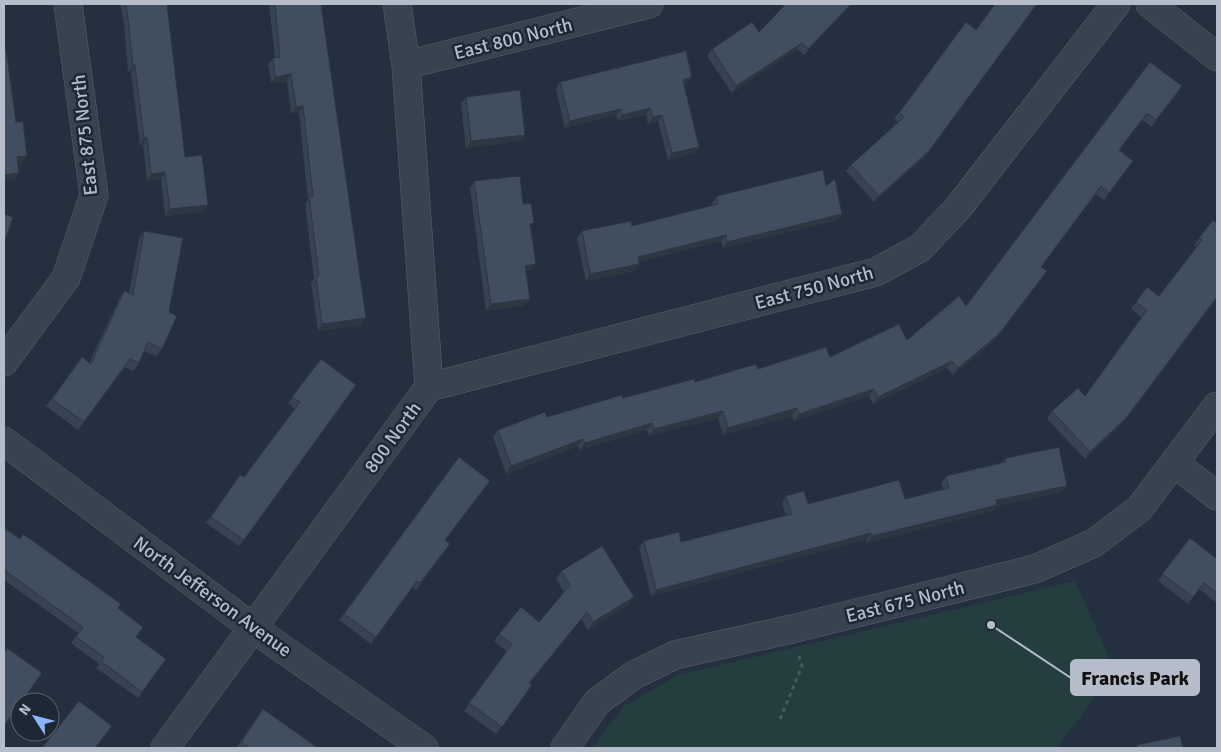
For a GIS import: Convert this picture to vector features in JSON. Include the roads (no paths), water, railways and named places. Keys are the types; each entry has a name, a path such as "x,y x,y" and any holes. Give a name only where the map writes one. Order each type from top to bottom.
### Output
{"street":[{"name":"East 875 North","path":"4,362 66,278 94,195 68,4"},
{"name":"800 North","path":"165,748 429,387 406,65 397,4"},
{"name":"East 800 North","path":"406,65 649,4"},
{"name":"East 750 North","path":"429,387 876,272 920,248 958,208 1116,4"},
{"path":"1150,4 1217,57"},
{"name":"East 675 North","path":"565,748 597,702 634,675 675,655 792,629 1035,569 1094,543 1139,509 1217,406"},
{"name":"North Jefferson Avenue","path":"4,441 253,628 424,748"},
{"path":"1174,463 1217,496"}],"place":[{"name":"Francis Park","path":"991,625"}]}
